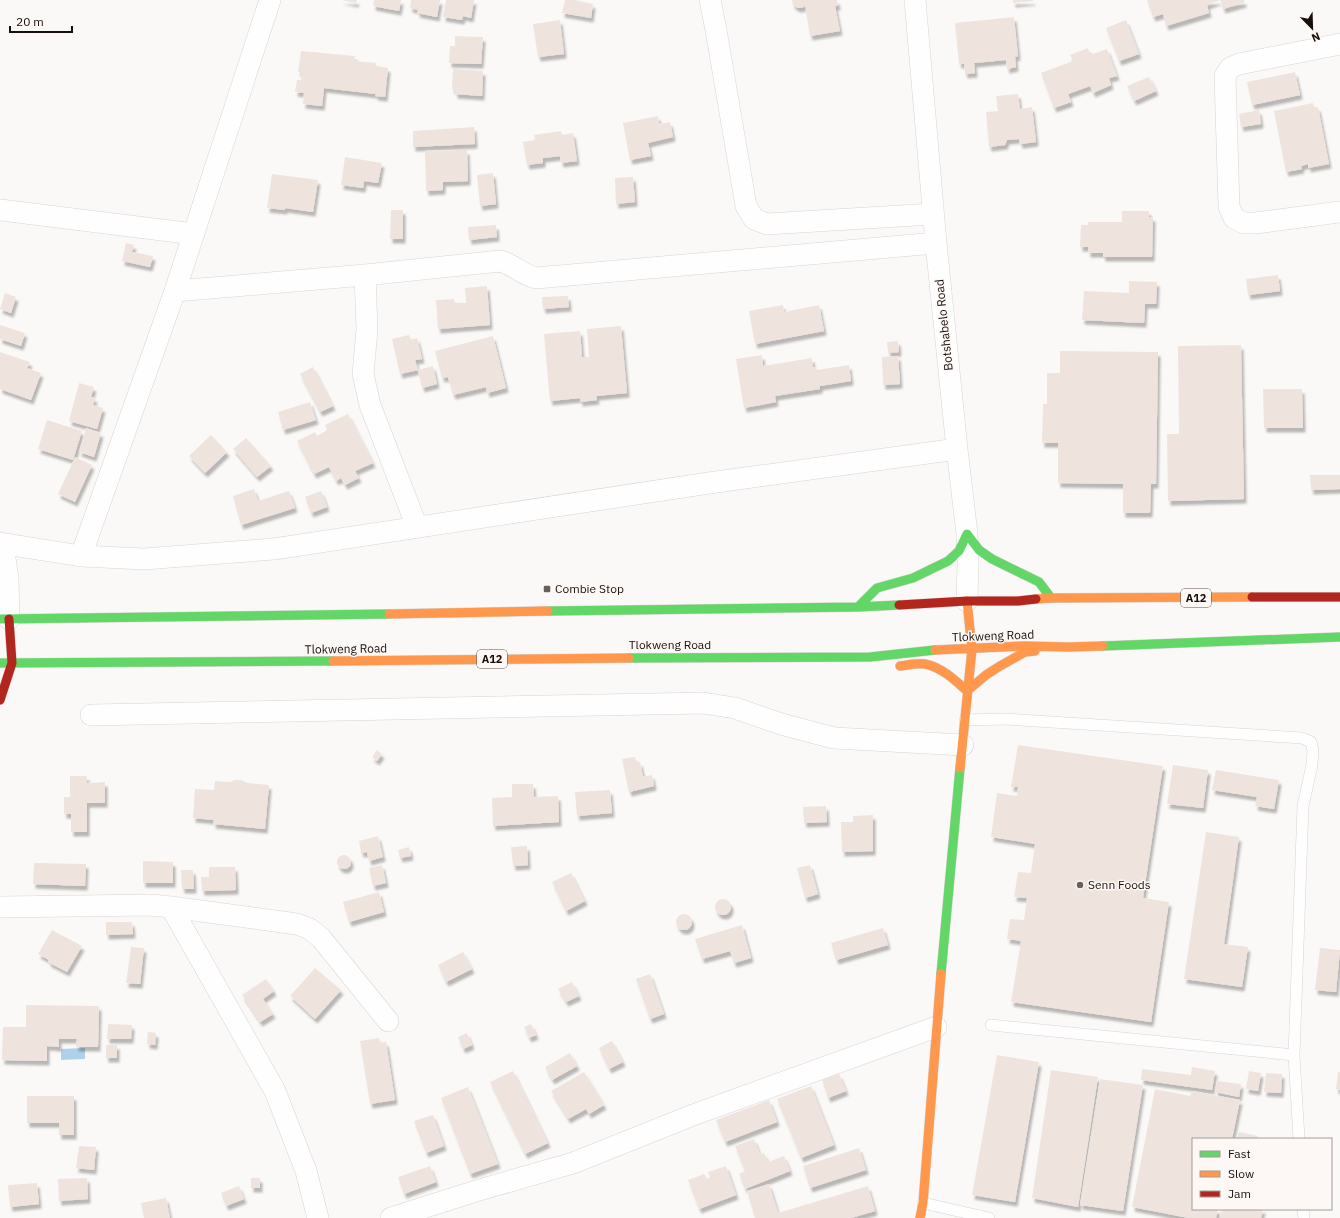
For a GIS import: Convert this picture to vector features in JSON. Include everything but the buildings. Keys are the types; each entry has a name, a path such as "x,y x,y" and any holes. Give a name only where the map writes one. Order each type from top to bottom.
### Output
{"main road":[{"path":"967,534 978,550 992,559 1039,582 1051,598"},
{"path":"858,607 877,588 913,578 948,561 959,551 967,534"},
{"name":"A12","path":"5,619 858,607 1018,601 1051,598 1340,597"},
{"name":"Botshabelo Road","path":"920,1218 923,1203 936,1027 967,691 971,668 972,649 967,602"},
{"path":"0,700 12,663 5,619"},
{"name":"Tlokweng Road","path":"0,663 870,657 935,650 1024,646 1068,647 1340,638"},
{"path":"870,657 894,666 925,664 942,671 967,691 986,675 1025,652 1068,647"}],"street":[{"path":"81,556 175,291 270,0"},
{"path":"710,0 746,206 754,219 767,224 933,214"},
{"name":"Botshabelo Road","path":"915,0 933,214 967,534 967,602"},
{"path":"1340,44 1239,64 1230,68 1225,76 1229,208 1234,218 1244,223 1256,223 1340,212"},
{"path":"0,210 194,234"},
{"path":"175,291 365,275 500,261 514,266 528,276 536,278 936,243"},
{"path":"365,275 367,330 363,374 366,389 370,405 417,527"},
{"path":"5,619 8,579 2,544 81,556 144,559 274,549 709,483 957,449"},
{"path":"91,715 703,703 735,708 781,724 834,738 963,745"},
{"path":"0,906 151,905 297,924 310,929 321,938 388,1021"},
{"path":"171,907 275,1091 306,1171 318,1218"},
{"path":"390,1218 573,1163 693,1115 936,1027"}],"lane":[{"path":"965,720 1005,719 1302,738 1311,742 1313,750 1312,765 1303,806 1294,1055 1299,1138"},
{"path":"991,1025 1294,1055"},
{"path":"923,1203 989,1218"}],"water":[{"path":"85,1048 85,1059 61,1060 61,1049"}],"traffic: fast":[{"path":"858,607 877,588 913,578 948,561 959,551 967,534 979,550 992,559 1039,582 1051,598"},
{"path":"548,611 858,607 899,605"},
{"path":"0,619 389,614"},
{"path":"1103,646 1340,637"},
{"path":"629,658 870,657 935,650"},
{"path":"0,663 333,661"},
{"path":"941,974 960,768"}],"traffic: slow":[{"path":"1036,599 1252,597"},
{"path":"960,768 972,649 967,601"},
{"path":"389,614 548,611"},
{"path":"935,650 1024,646 1103,646"},
{"path":"900,666 925,664 937,668 948,674 967,691 986,675 1000,666 1025,652 1035,651"},
{"path":"333,661 629,658"},
{"path":"920,1218 923,1203 941,974"}],"traffic: jam":[{"path":"1252,597 1340,597"},
{"path":"899,605 967,601 1018,601 1036,599"},
{"path":"0,700 12,663 9,619"}],"place":[{"name":"Combie Stop","path":"547,589"},
{"name":"Senn Foods","path":"1080,885"}]}
